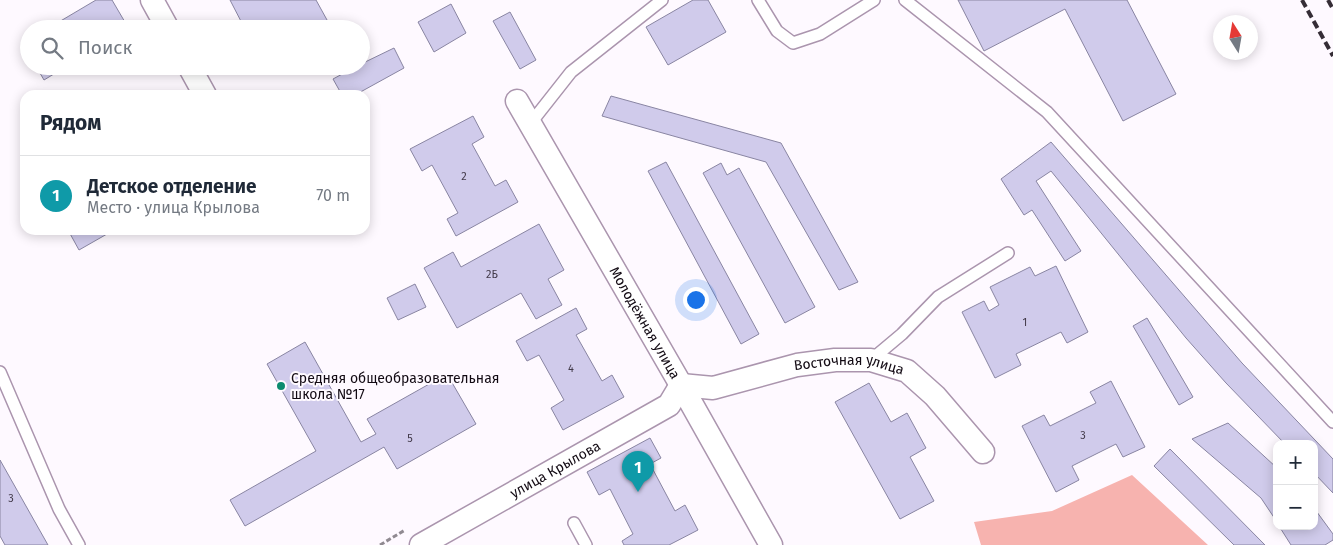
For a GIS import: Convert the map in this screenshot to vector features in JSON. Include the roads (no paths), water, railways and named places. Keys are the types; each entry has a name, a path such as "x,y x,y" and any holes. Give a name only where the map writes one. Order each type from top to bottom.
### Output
{"street":[{"path":"152,0 163,20"},
{"path":"194,75 203,90"},
{"name":"Молодёжная улица","path":"516,101 682,385 771,545"},
{"name":"Восточная улица","path":"682,385 713,388 797,365 835,360 871,360 907,371 935,396 983,452"},
{"name":"улица Крылова","path":"421,545 669,405 682,385"}],"lane":[{"path":"530,124 571,72 662,0"},
{"path":"758,0 777,31 793,43 820,34 874,0"},
{"path":"905,0 1047,112 1333,422"},
{"path":"871,360 902,334 938,297 1008,253"},
{"path":"0,372 58,509 79,545"},
{"path":"574,523 586,545"}],"railway":[{"path":"1302,0 1333,56"},
{"path":"1328,0 1333,9"}],"place":[{"name":"Средняя общеобразовательная школа №17","path":"281,386"},
{"name":"Детское отделение","path":"638,492"}]}
